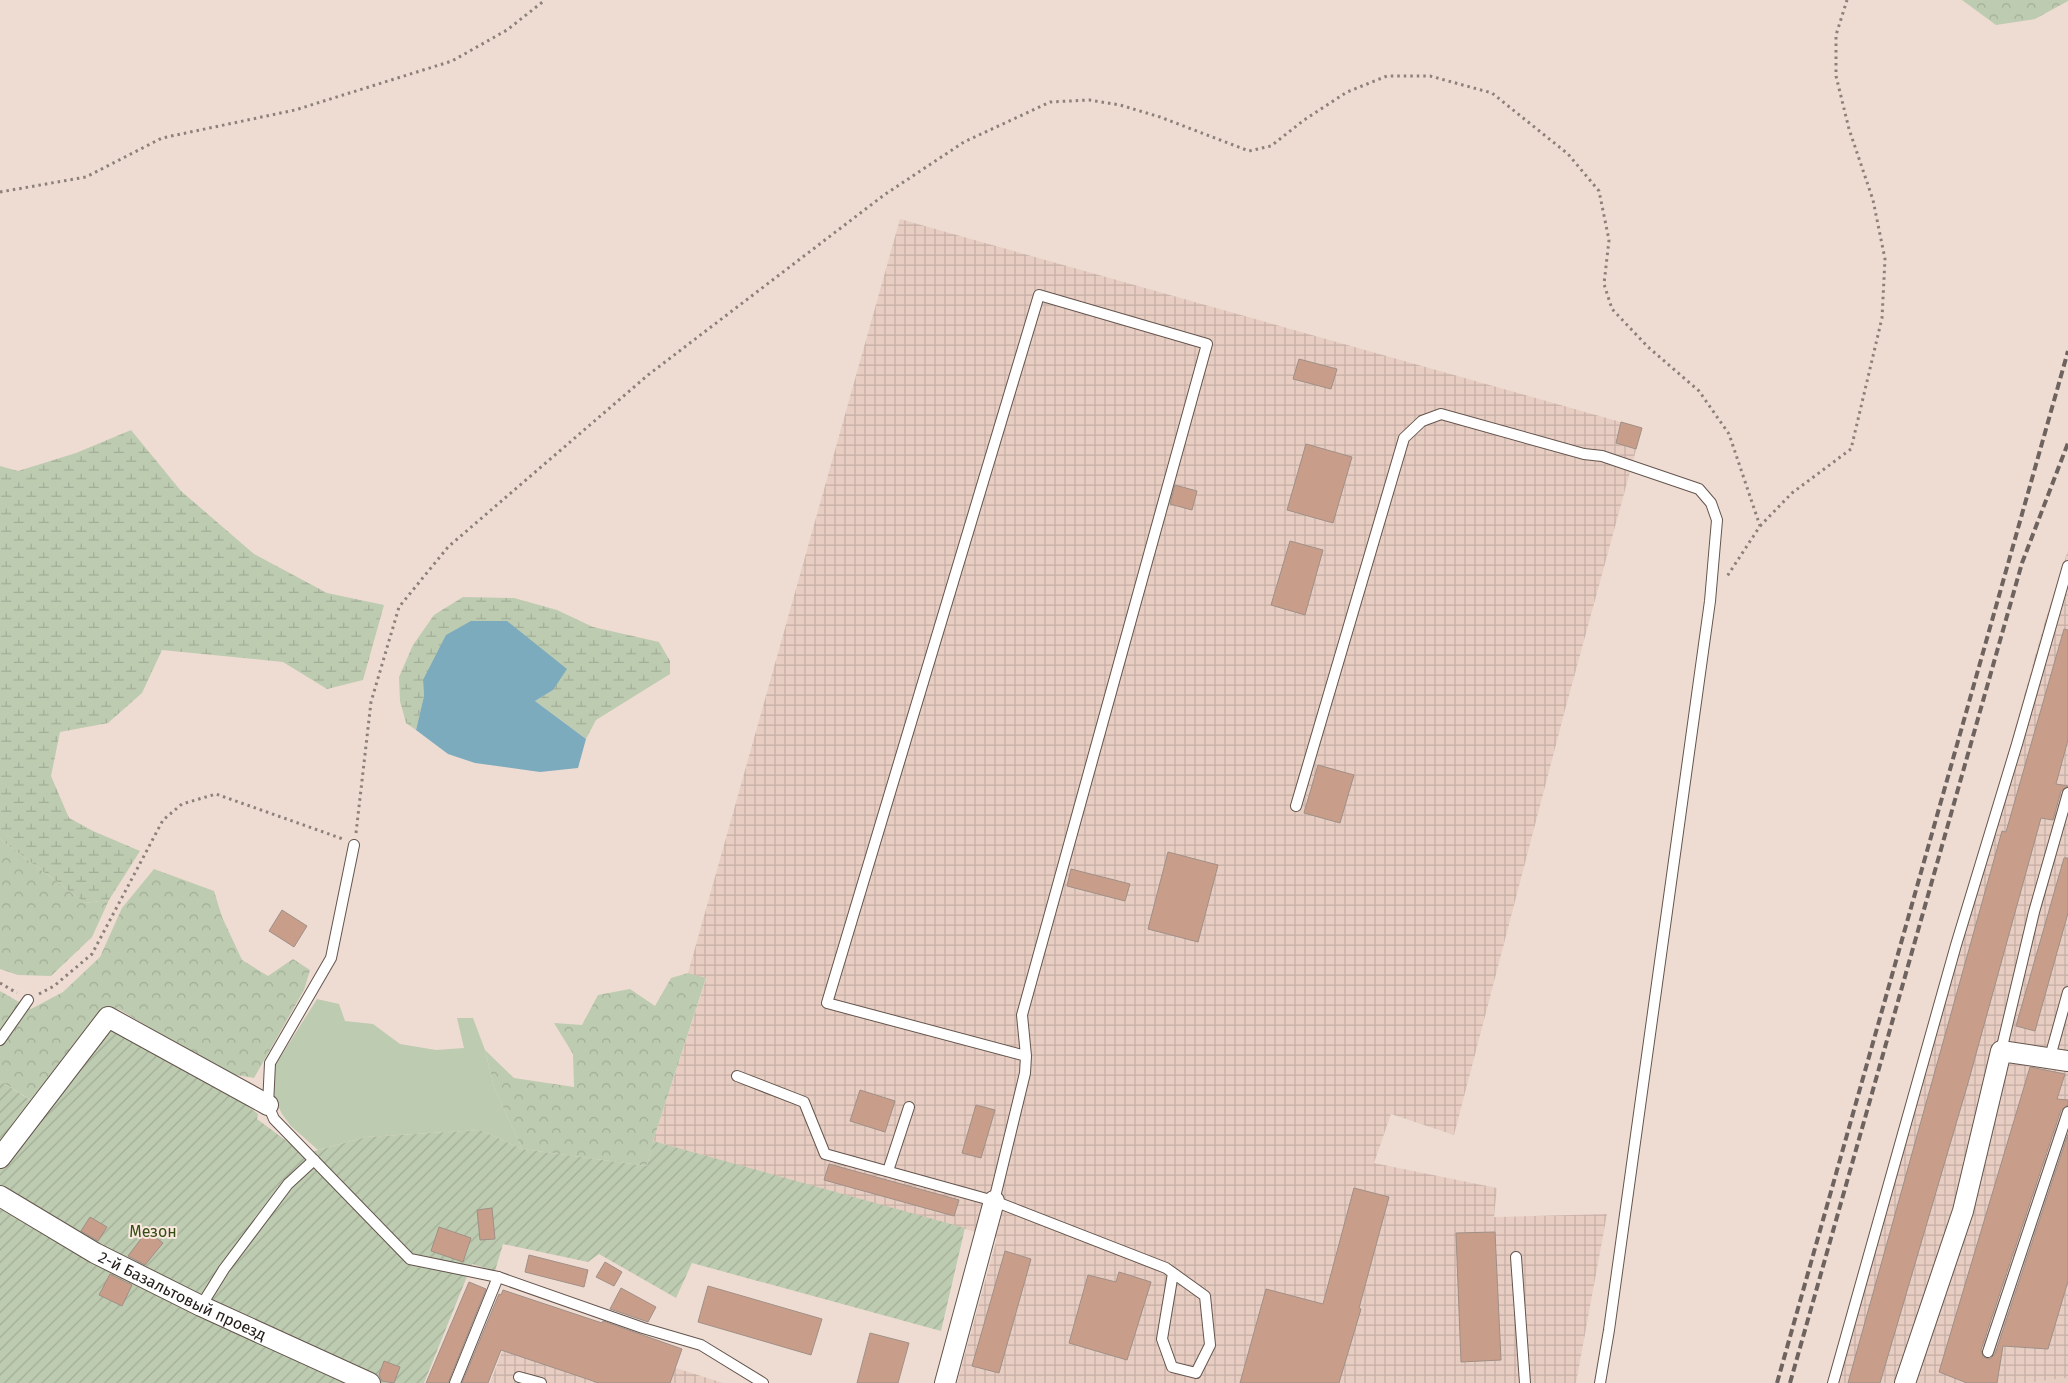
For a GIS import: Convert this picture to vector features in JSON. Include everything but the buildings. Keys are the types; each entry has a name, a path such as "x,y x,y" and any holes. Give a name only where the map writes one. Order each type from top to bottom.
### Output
{"street":[{"path":"0,1158 108,1017 268,1105"},
{"path":"1905,1383 1963,1211 2001,1051 2059,1059"},
{"name":"2-й Базальтовый проезд","path":"0,1196 95,1253 201,1306 370,1383"},
{"path":"945,1383 994,1201"}],"lane":[{"path":"994,1201 1025,1073 1026,1056 1022,1015 1207,344 1039,295 827,1003 1026,1056"},
{"path":"1296,806 1404,438 1422,421 1441,414 1584,454 1602,456 1699,490 1711,503 1717,520 1710,601 1609,1330 1600,1383"},
{"path":"1833,1383 1956,945 2017,744 2068,566"},
{"path":"2001,1051 2034,912 2068,793"},
{"path":"354,844 331,958 270,1063 268,1105 274,1120 410,1259 498,1278 643,1328 701,1345 764,1383"},
{"path":"2059,1059 2068,992"},
{"path":"0,1040 28,1000"},
{"path":"737,1076 804,1102 825,1154 994,1201 1166,1268 1173,1273 1205,1296 1210,1345 1196,1373 1172,1367 1162,1339 1173,1273"},
{"path":"888,1171 909,1107"},
{"path":"1988,1352 2068,1112"},
{"path":"201,1306 224,1268 288,1184 314,1160"},
{"path":"1516,1257 1525,1383"},
{"path":"455,1383 498,1278"},
{"path":"519,1377 541,1383"}],"path":[{"path":"0,192 86,177 162,138 295,110 452,61 507,30 545,0"},
{"path":"1710,601 1760,526 1792,493 1851,449 1882,318 1885,259 1873,200 1849,129 1836,76 1836,35 1847,0"},
{"path":"0,983 28,1000 54,986 92,954 162,820 182,804 216,794 338,836 354,844 371,702 399,607 448,547 648,375 884,195 964,142 1050,102 1089,100 1120,105 1160,117 1249,151 1271,146 1304,120 1347,92 1387,76 1430,76 1492,94 1568,154 1599,192 1609,240 1604,284 1612,309 1648,347 1699,390 1730,434 1760,526"}],"shaded area":[{"path":"900,219 1642,428 1565,710 1454,1135 1391,1114 1374,1163 1497,1188 1494,1217 1607,1214 1576,1383 957,1383 997,1238 653,1141 706,979 688,973"},
{"path":"2068,550 2068,1378 2026,1383 1833,1383 2044,624"},
{"path":"515,1317 723,1383 490,1383"},
{"path":"2068,1378 2068,1383 2026,1383"}],"green space":[{"path":"1962,0 2068,1 2035,19 1996,25"},
{"path":"131,430 181,491 254,554 327,593 384,605 363,680 327,689 283,662 162,650 142,693 108,723 60,732 51,776 69,818 93,831 140,851 109,900 85,903 0,839 0,466 18,471 76,453"},
{"path":"463,597 514,598 557,610 593,627 659,642 670,661 670,674 596,720 586,739 535,701 553,690 423,680 424,696 416,730 406,723 400,701 399,677 413,645 434,615"},
{"path":"0,839 85,903 109,900 92,937 51,976 18,975 0,969"},
{"path":"154,869 214,891 222,917 242,960 268,976 293,959 310,970 304,990 254,1078 225,1073 120,1010 108,1006 31,1100 0,1081 0,991 31,1009 63,992 100,957 122,908"},
{"path":"688,973 706,978 653,1141 647,1166 522,1149 494,1087 485,1050 514,1078 574,1087 573,1054 554,1023 582,1025 598,995 630,989 655,1006 671,978"},
{"path":"317,999 339,1004 345,1021 373,1024 400,1044 436,1050 464,1048 457,1018 473,1018 485,1050 494,1087 522,1149 480,1130 366,1137 318,1150 291,1126 282,1114 273,1095 274,1067"},
{"name":"Мезон","path":"111,1030 217,1083 258,1114 257,1119 304,1154 366,1137 480,1130 522,1149 647,1166 653,1141 965,1228 941,1331 692,1263 676,1298 599,1254 588,1262 503,1244 495,1271 472,1264 424,1383 0,1383 0,1081 48,1111"}],"water":[{"path":"471,621 507,621 567,669 553,690 535,701 586,739 578,768 540,772 475,763 448,754 416,730 424,696 423,680 446,635"}],"railway":[{"path":"1777,1383 2068,351"},
{"path":"1790,1383 2022,563 2068,443"}]}
